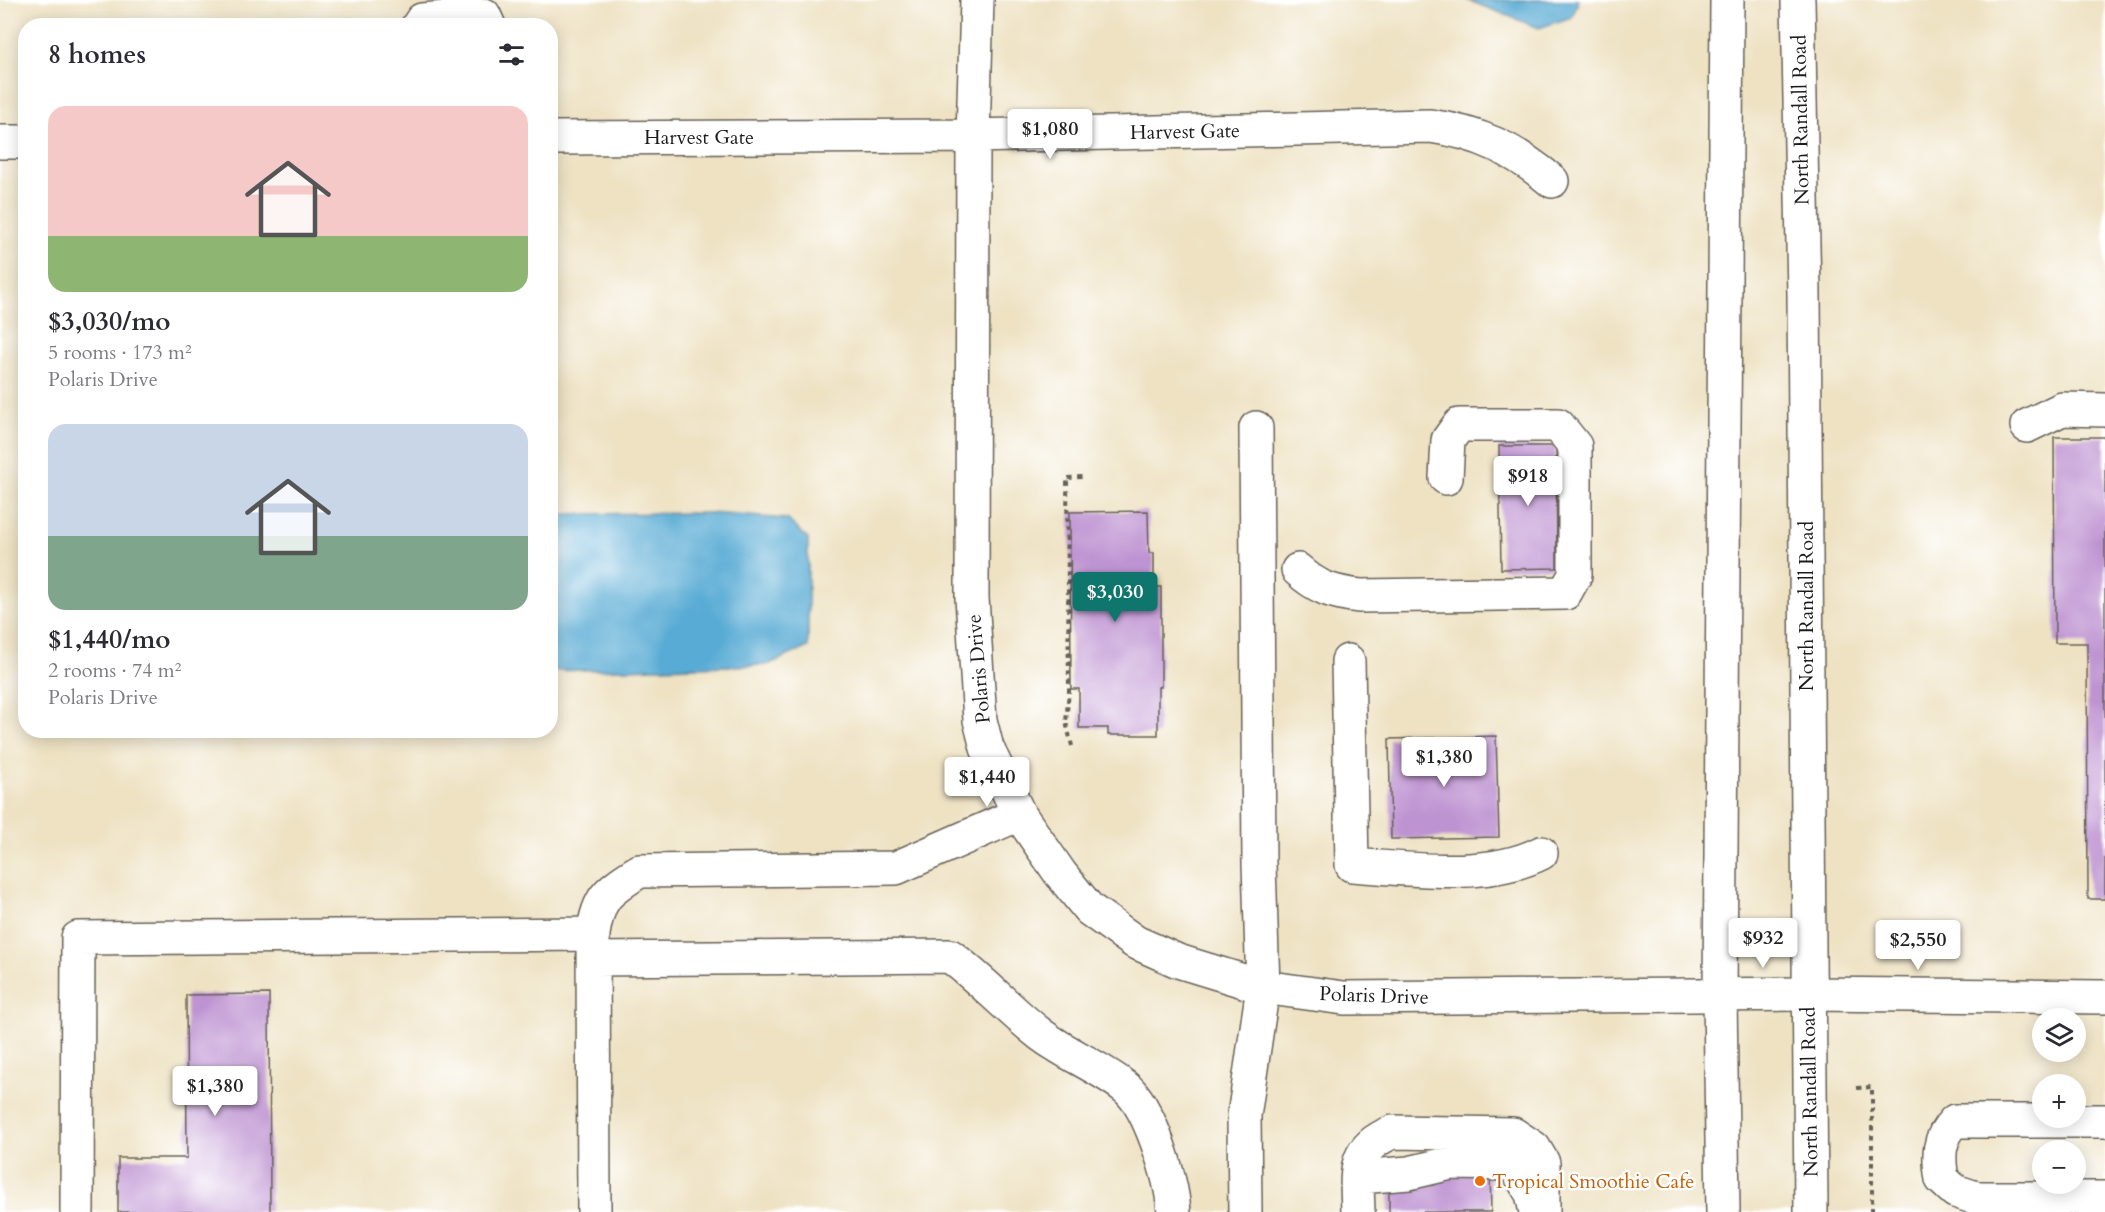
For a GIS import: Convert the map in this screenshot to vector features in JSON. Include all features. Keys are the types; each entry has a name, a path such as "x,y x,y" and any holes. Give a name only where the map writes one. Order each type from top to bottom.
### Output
{"street":[{"name":"Polaris Drive","path":"977,0 973,136 972,598 980,720 987,748 1019,814 1089,909 1135,942 1178,961 1263,987 1344,998 1808,994 2105,997"},
{"path":"1723,1212 1720,995 1726,0"},
{"name":"North Randall Road","path":"1798,0 1804,294 1810,1212"},
{"path":"447,18 484,15 485,18"},
{"name":"Harvest Gate","path":"558,138 973,136 1430,126 1467,131 1505,147 1529,162 1552,182"},
{"path":"0,142 18,142"},
{"path":"2027,426 2062,409 2105,410"},
{"path":"1298,570 1310,582 1332,593 1360,596 1565,593 1575,575 1575,446 1558,425 1459,425 1448,440 1446,478"},
{"path":"1245,1212 1244,1116 1263,987 1259,864 1256,428"},
{"path":"1348,660 1352,865 1419,870 1502,867 1523,862 1541,853"},
{"path":"594,1212 593,947 597,909 611,890 639,871 896,868 1019,814"},
{"path":"77,1212 78,938 950,956 1012,1012 1056,1047 1127,1088 1141,1107 1154,1137 1172,1194 1174,1212"},
{"path":"2105,1121 1955,1121 1944,1132 1939,1151 1942,1179 1952,1201 1976,1198 2105,1198"},
{"path":"1358,1212 1358,1177 1364,1153 1375,1139 1393,1132 1513,1134 1534,1148 1543,1163 1543,1212"},
{"path":"1358,1177 1409,1173 1451,1163 1514,1164 1532,1194 1536,1212"}],"path":[{"path":"1072,746 1066,722 1069,691 1067,478 1083,477"},
{"path":"1857,1088 1872,1087 1872,1212"}],"water":[{"path":"1467,0 1579,0 1572,17 1539,28"},
{"path":"711,513 787,519 808,539 808,647 767,665 558,671 558,514"}],"building":[{"path":"2054,437 2105,437 2105,899 2088,899 2087,643 2055,643"},
{"path":"1499,446 1556,446 1557,568 1501,569"},
{"path":"1148,511 1149,553 1154,553 1154,587 1161,587 1161,687 1158,687 1158,735 1108,735 1108,728 1079,728 1079,689 1071,689 1070,512"},
{"path":"1496,736 1499,837 1391,839 1389,739"},
{"path":"269,994 270,1212 118,1212 118,1158 187,1158 186,995"},
{"path":"1490,1171 1491,1212 1389,1212 1389,1181"}],"place":[{"name":"Tropical Smoothie Cafe","path":"1480,1181"}]}
